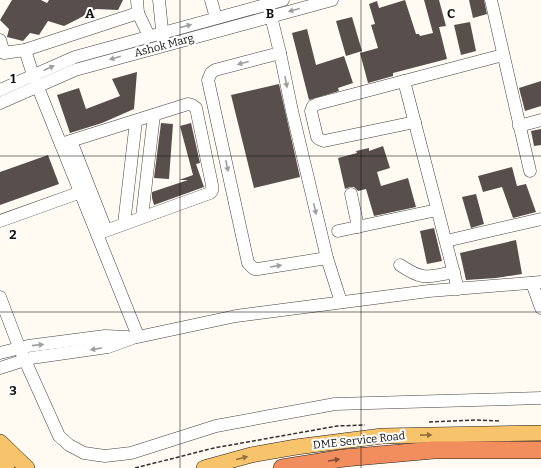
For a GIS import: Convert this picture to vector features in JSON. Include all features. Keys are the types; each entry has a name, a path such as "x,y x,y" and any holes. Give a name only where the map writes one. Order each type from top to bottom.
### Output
{"highway":[{"path":"282,468 344,458 434,450 541,450"}],"main road":[{"name":"DME Service Road","path":"204,468 251,455 296,447 382,436 541,433"},
{"path":"0,442 26,468"},
{"path":"0,454 7,468"}],"street":[{"path":"137,0 138,13 150,36"},
{"path":"159,0 163,45"},
{"path":"211,0 216,18"},
{"name":"Ashok Marg","path":"0,103 75,57 283,0"},
{"name":"Ashok Marg","path":"0,90 332,0"},
{"path":"491,0 530,171"},
{"path":"268,4 327,258 341,302"},
{"path":"0,40 4,53 25,50 138,13"},
{"path":"25,50 36,80 66,143 102,232 136,337"},
{"path":"280,53 215,70 211,73 208,80 248,264 254,269 258,269 327,258"},
{"path":"415,122 322,141 317,137 311,112 314,104 503,55"},
{"path":"404,81 458,289"},
{"path":"66,143 188,104 196,108 213,188 210,193 102,232"},
{"path":"142,217 154,115"},
{"path":"519,126 541,120"},
{"path":"124,224 136,121"},
{"path":"77,171 81,192 102,232"},
{"path":"0,221 81,192"},
{"path":"351,194 358,226"},
{"path":"338,230 437,210"},
{"path":"446,241 541,219"},
{"path":"400,265 422,277 454,272"},
{"path":"0,368 31,358 108,347 136,337 236,316 429,291 537,282 541,308"},
{"path":"0,297 19,347 59,436 69,445 84,453 105,456 131,453 216,426 335,404 541,398"},
{"path":"0,353 19,347 105,336 136,337"}],"building":[{"path":"12,0 41,0 47,3 49,0 123,0 118,10 96,9 64,26 48,21 39,35 30,33 23,41 7,37 9,29 0,20"},
{"path":"405,0 416,34 419,34 420,36 433,33 424,0 439,0 446,26 439,27 447,59 393,73 393,76 368,83 360,53 378,48 371,25 375,24 369,4 377,1 379,8"},
{"path":"469,0 484,0 487,14 473,18"},
{"path":"352,17 362,51 346,56 336,21"},
{"path":"470,22 476,51 461,55 454,25"},
{"path":"307,29 316,65 344,56 353,83 338,88 339,91 309,100 292,33"},
{"path":"137,72 134,109 102,123 70,133 57,95 79,88 86,109 120,96 112,79"},
{"path":"541,81 541,106 525,111 519,88"},
{"path":"279,84 300,177 254,188 231,95"},
{"path":"161,123 173,124 169,179 154,178"},
{"path":"191,123 200,163 196,164 204,187 154,205 152,192 188,180 179,180 193,175 180,126"},
{"path":"541,129 541,145 534,146 531,131"},
{"path":"383,146 390,168 377,172 381,186 408,178 416,207 374,216 366,189 358,191 354,187 350,187 345,189 338,158 357,153 356,151 369,148 369,151"},
{"path":"48,155 59,184 0,205 0,172"},
{"path":"512,167 517,186 526,184 536,212 513,218 502,187 483,192 478,176"},
{"path":"476,194 484,224 471,228 462,197"},
{"path":"434,228 442,261 427,264 420,231"},
{"path":"516,240 522,274 496,278 466,280 460,253"}]}
